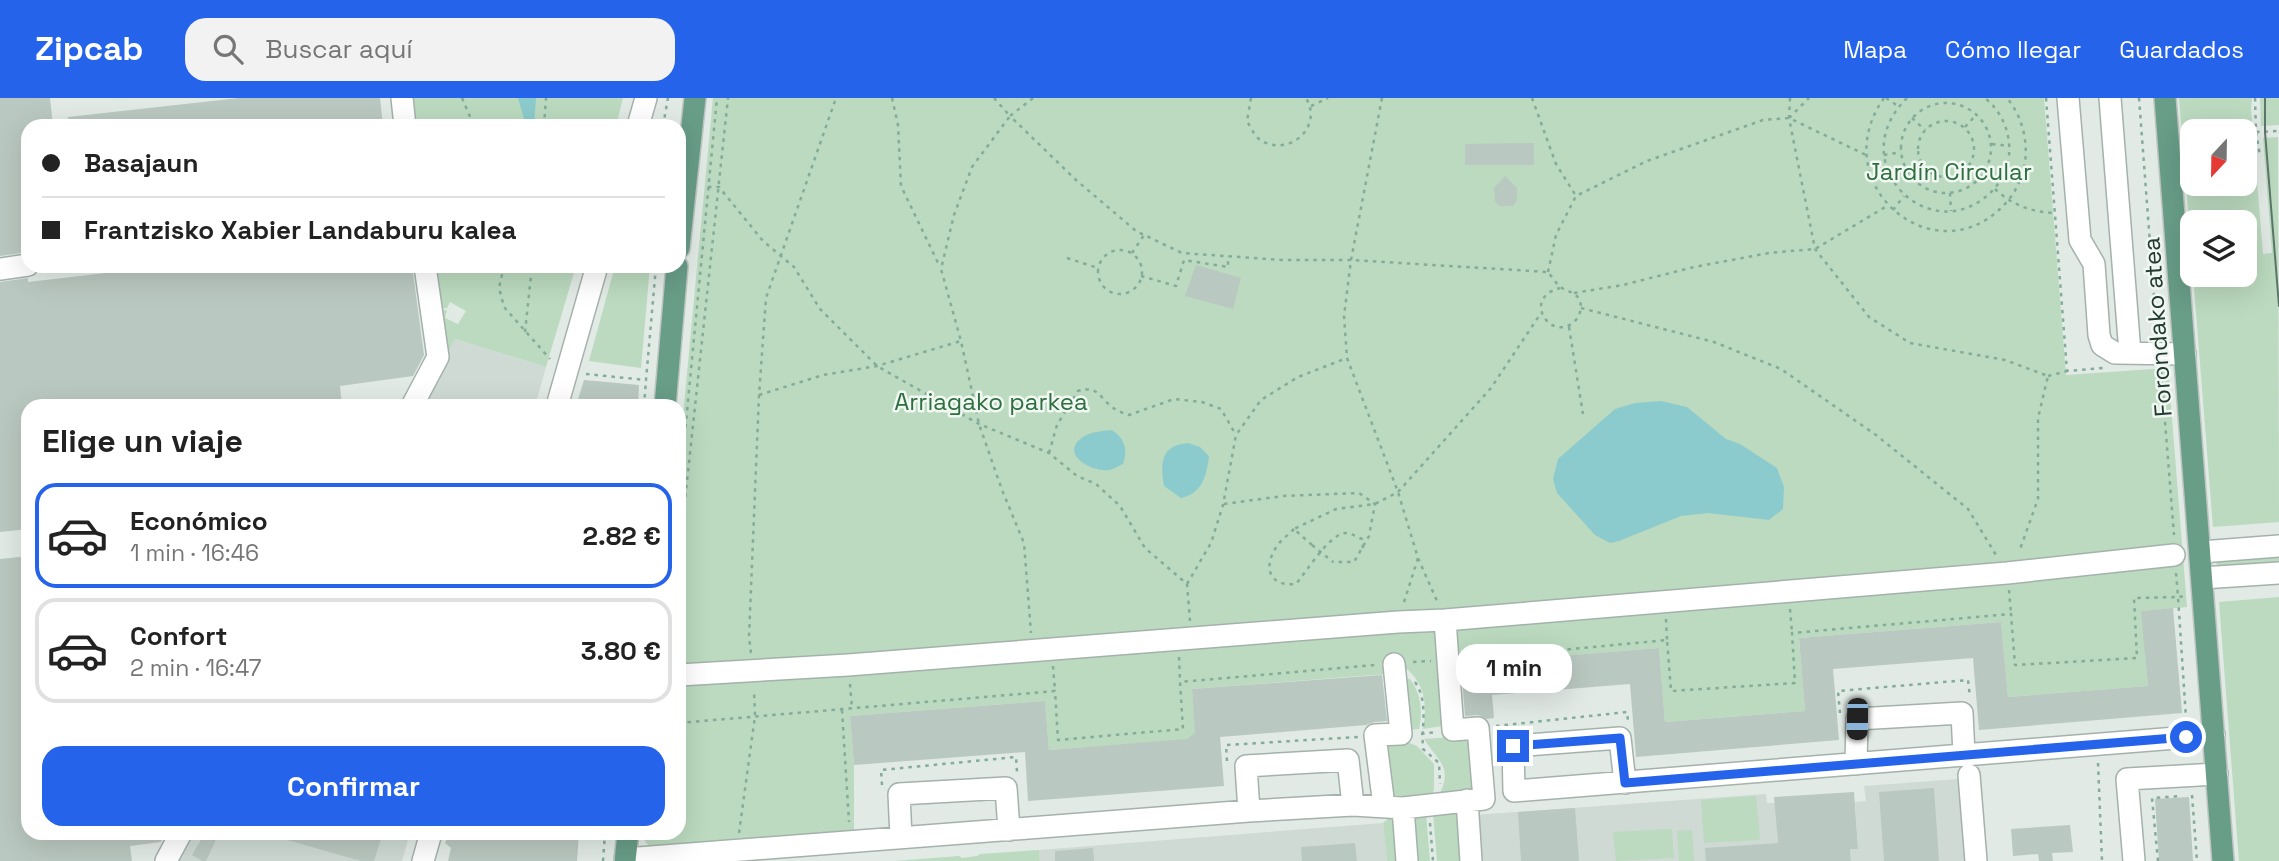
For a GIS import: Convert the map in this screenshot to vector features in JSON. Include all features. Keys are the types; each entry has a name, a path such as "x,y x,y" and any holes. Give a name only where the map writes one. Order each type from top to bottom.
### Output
{"main road":[{"path":"686,182 695,98"},
{"name":"Forondako atea","path":"2165,98 2223,861"},
{"path":"665,399 671,273"},
{"path":"625,860 627,840"}],"street":[{"path":"402,98 404,119"},
{"path":"640,119 646,98"},
{"path":"2068,98 2080,240 2094,264 2102,345 2115,353 2185,354"},
{"path":"2109,98 2130,354"},
{"path":"0,269 21,266"},
{"path":"416,399 438,357 426,273"},
{"path":"560,399 574,371 595,273"},
{"path":"686,675 754,672 1445,620 2007,573 2174,545"},
{"path":"2201,552 2279,546"},
{"path":"2202,578 2279,573"},
{"path":"625,860 1249,811 1353,805 1393,807 1484,800 1478,728 1453,730 1445,620"},
{"path":"1394,664 1411,734 1375,735 1407,861"},
{"path":"1856,764 1857,719 1962,713 1976,861"},
{"path":"1625,783 1620,738 1513,746 1514,791 1625,783 1856,764 1967,765 2214,734"},
{"path":"1249,811 1246,766 1348,760 1353,805"},
{"path":"2134,861 2127,779 2217,774"},
{"path":"901,838 899,794 1006,788 1009,830"},
{"path":"1467,800 1471,861"},
{"path":"166,861 177,840"},
{"path":"423,861 429,840"}],"path":[{"path":"462,98 471,119"},
{"path":"544,119 546,98"},
{"path":"664,119 668,98"},
{"path":"686,421 717,98"},
{"path":"686,491 728,98"},
{"path":"738,840 755,716 754,672 749,637 759,394 766,298 836,98"},
{"path":"892,98 898,125 901,186 941,269 961,341 979,424 1024,543 1031,650"},
{"path":"994,98 1076,180 1136,231 1182,253 1548,272"},
{"path":"941,269 954,215 972,167 1010,116 1032,98"},
{"path":"1251,98 1248,100 1247,121 1257,138 1276,146 1296,142 1309,126 1311,106 1306,98"},
{"path":"1311,106 1328,98"},
{"path":"1382,98 1351,260 1344,316 1348,358 1398,492 1418,558 1445,620"},
{"path":"1532,98 1556,164 1576,196"},
{"path":"1790,98 1789,118 1815,249 1869,317 1910,343 2005,360 2048,376 2067,372"},
{"path":"1789,118 1809,98"},
{"path":"1898,106 1885,98 1870,124 1866,155 1869,173 1877,190 1894,210 1921,226 1952,230 1983,221 2008,201 2018,186 2024,169 2025,134 2019,117 2007,98"},
{"path":"1907,98 1898,106 1886,129 1883,155 1895,184 1905,195 1926,208 1951,211 1975,204 1994,189 2008,162 2010,146 2004,121 1987,99"},
{"path":"2255,98 2256,119"},
{"path":"1941,100 1960,104 1977,114 1984,122 1992,144 1990,162 1981,178 1972,186 1950,193 1932,191 1915,181 1903,163 1901,152 1903,134 1912,118 1920,110 1941,100"},
{"path":"1965,127 1977,114"},
{"path":"1560,288 1548,272 1556,235 1576,196 1647,161 1763,120 1789,118 1866,155"},
{"path":"1912,118 1925,130"},
{"path":"1940,121 1949,121 1965,127 1971,134 1975,151 1968,167 1961,173 1943,177 1927,169 1918,154 1920,137 1925,130 1940,121"},
{"path":"2258,132 2279,131"},
{"path":"1992,144 2010,146"},
{"path":"2258,144 2260,156"},
{"path":"1883,155 1901,152"},
{"path":"1968,167 1981,178"},
{"path":"1915,181 1927,169"},
{"path":"708,187 719,187"},
{"path":"719,187 763,241 794,267 820,309 877,366 979,424 1049,453 1077,476 1096,484 1120,506 1144,548 1188,584"},
{"path":"1994,189 2008,201 2038,212 2054,213"},
{"path":"1950,193 1951,211"},
{"path":"1894,210 1905,195"},
{"path":"1363,549 1362,539 1352,534 1341,534 1328,545 1296,584 1277,583 1271,576 1270,566 1276,547 1294,529 1336,509 1374,504 1398,492 1492,388 1541,313 1544,296 1551,290 1560,288 1574,293 1769,253 1815,249 1888,205"},
{"path":"1131,254 1144,235"},
{"path":"1121,250 1131,254 1139,261 1140,282 1133,290 1123,294 1104,288 1099,279 1098,268 1103,258 1111,252 1121,250"},
{"path":"1141,276 1175,286 1184,260 1228,267 1228,256"},
{"path":"1067,258 1098,268"},
{"path":"502,273 499,288 504,307 552,362 574,371 646,380"},
{"path":"526,332 531,273"},
{"path":"645,399 646,380 670,273"},
{"path":"1541,313 1548,323 1558,328 1569,326 1578,319 1581,308 1574,293"},
{"path":"1581,308 1714,342 1781,369 1876,435 1968,509 2007,573 2011,614"},
{"path":"1569,326 1583,414"},
{"path":"759,394 823,375 877,366 961,341"},
{"path":"1180,682 1188,584 1212,543 1223,505 1236,435 1261,400 1298,377 1348,358"},
{"path":"2160,361 2174,545"},
{"path":"2007,573 2017,560 2038,499 2038,418 2048,376"},
{"path":"1049,453 1057,425 1078,391 1088,388 1097,392 1114,409 1129,415 1174,399 1202,402 1221,409 1236,435"},
{"path":"1223,505 1283,496 1359,493 1374,504"},
{"path":"1294,529 1333,562 1354,562 1369,536 1374,504"},
{"path":"1398,622 1418,558"},
{"path":"1788,592 1793,633"},
{"path":"1052,649 1055,691"},
{"path":"1394,664 1412,678 1419,688 1424,713 1411,734"},
{"path":"848,665 852,709"},
{"path":"1840,714 1838,691 1968,680 1971,708"},
{"path":"842,709 850,829"},
{"path":"1478,728 1627,712 1628,725"},
{"path":"1411,734 1453,730"},
{"path":"1411,734 1439,763 1439,792 1430,812 1433,861"},
{"path":"2158,861 2152,798 2192,796"},
{"path":"603,861 604,840"}],"shaded area":[{"path":"454,339 546,367 537,399 423,399"},
{"path":"1959,779 1965,861 1851,861 1850,849 1858,849 1855,802 1866,801 1864,786"},
{"path":"1766,794 1767,803 1775,803 1779,854 1786,861 1477,861 1474,815"},
{"path":"1383,823 1387,861 1040,861 1039,850"},
{"path":"189,840 408,840 402,861 178,861"}],"green space":[{"path":"411,98 623,98 618,119 413,119"},
{"name":"Arriagako parkea","path":"713,98 2044,98 2066,375 2168,368 2187,607 2142,611 2148,686 2008,697 2001,622 1799,638 1805,711 1665,722 1659,648 1457,665 1449,725 1423,729 1424,697 1418,682 1407,669 1387,674 1192,689 1196,739 1049,750 1045,701 850,716 854,765 854,834 655,850 645,840 686,840 685,399"},
{"path":"2179,98 2252,98 2252,119 2181,119"},
{"path":"2260,98 2279,98 2279,125 2261,126"},
{"path":"2278,137 2279,522 2213,527 2194,287 2257,287 2257,210 2188,210 2187,196 2258,196 2258,193 2263,254 2272,253 2263,138"},
{"path":"434,273 574,273 546,367 455,339 444,359 438,311 447,310 445,318 458,324 466,311 450,302 447,308 438,309"},
{"path":"613,273 649,273 641,368 589,361"},
{"path":"2279,554 2279,566 2220,568 2216,563 2217,561"},
{"path":"2279,597 2279,861 2239,861 2219,602"},
{"path":"1400,678 1410,679 1417,690 1421,709 1419,729 1404,730"},
{"path":"1469,736 1472,793 1438,799 1445,772 1424,739"},
{"path":"1407,742 1417,746 1434,764 1434,789 1430,801 1401,802 1391,793 1382,755 1392,743"},
{"path":"1756,796 1760,840 1704,843 1701,800"},
{"path":"1460,811 1464,861 1437,861 1433,813"},
{"path":"1426,814 1430,861 1411,861 1407,816"},
{"path":"1389,818 1395,820 1402,861 1387,861 1383,823"},
{"path":"1672,829 1674,858 1616,861 1613,832"},
{"path":"1692,830 1694,861 1679,861 1677,831"},
{"path":"1039,850 1040,861 895,861 959,856 962,858 980,854"}],"water":[{"path":"518,98 536,98 534,119 524,119"},
{"path":"1661,401 1687,407 1726,439 1740,444 1777,468 1784,487 1783,509 1769,520 1708,513 1681,516 1610,543 1595,535 1557,493 1553,479 1558,459 1615,409 1635,403"},
{"path":"1112,430 1124,445 1123,464 1102,470 1081,462 1074,451 1080,439 1091,433"},
{"path":"1188,443 1200,447 1209,456 1207,470 1199,488 1181,498 1164,486 1162,470 1167,451 1179,444"}],"building":[{"path":"0,98 50,98 52,119 21,119 21,253 0,256"},
{"path":"239,98 380,98 382,119 68,119"},
{"path":"1534,143 1534,165 1465,165 1465,144"},
{"path":"1505,176 1517,188 1517,200 1513,206 1499,206 1495,201 1494,188"},
{"path":"1196,265 1241,278 1233,309 1185,296"},
{"path":"106,273 413,273 424,355 413,376 340,386 341,399 21,399 21,530 0,532 0,282 28,278 28,282"},
{"path":"584,380 639,385 638,399 578,399"},
{"path":"21,557 21,840 162,840 130,846 132,861 0,861 0,559"},
{"path":"2173,608 2182,713 1979,730 1973,658 1833,669 1839,740 1636,757 1630,684 1492,695 1494,718 1465,716 1461,664 1659,648 1665,722 1805,711 1799,638 2001,622 2008,697 2148,686 2141,611"},
{"path":"1382,675 1387,721 1220,737 1224,786 1028,801 1025,752 854,765 850,716 1045,701 1049,750 1187,739 1195,733 1192,689"},
{"path":"1934,788 1939,861 1884,861 1879,792"},
{"path":"1854,792 1858,849 1850,849 1851,861 1706,861 1705,848 1778,843 1774,797"},
{"path":"2189,797 2193,861 2159,861 2155,799"},
{"path":"1575,808 1579,861 1521,861 1518,812"},
{"path":"2070,825 2073,852 2052,853 2053,861 2039,861 2038,854 2013,856 2011,829"},
{"path":"201,840 216,840 206,861 192,855"},
{"path":"288,840 381,840 374,861 361,861"},
{"path":"446,840 578,840 577,861 448,861 451,848 445,843"},
{"path":"1355,843 1357,861 1302,861 1301,847"},
{"path":"1093,848 1094,861 1055,861 1055,851"}],"tram line":[{"path":"2265,98 2265,132 2279,306"}],"route":[{"path":"1513,746 1620,738 1625,783 2186,737"}],"park label":[{"name":"Jardín Circular","path":"1949,171"}]}
